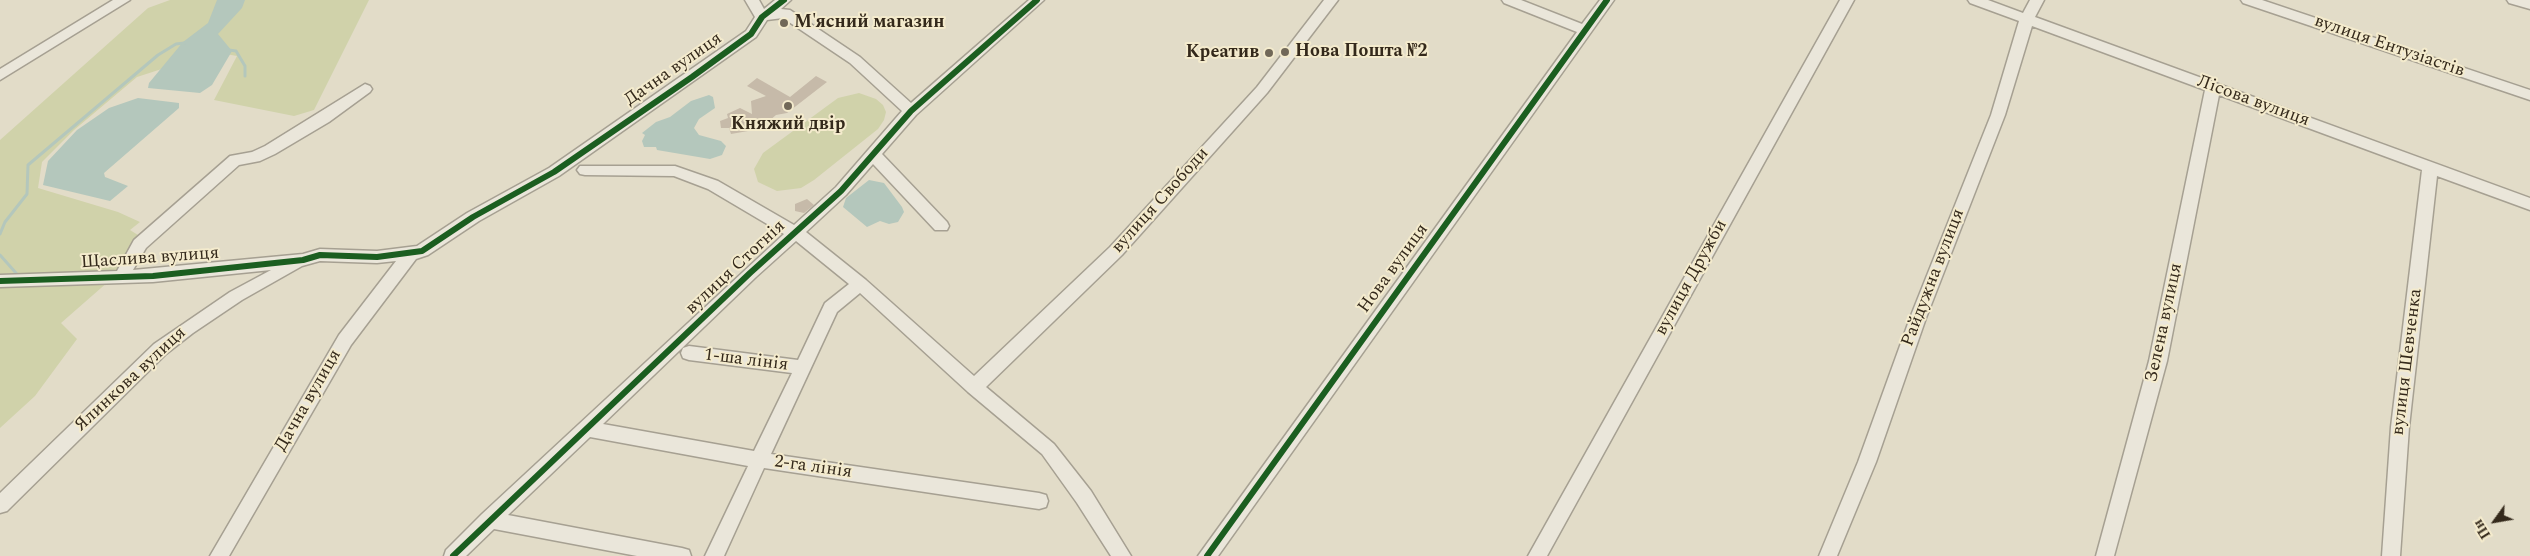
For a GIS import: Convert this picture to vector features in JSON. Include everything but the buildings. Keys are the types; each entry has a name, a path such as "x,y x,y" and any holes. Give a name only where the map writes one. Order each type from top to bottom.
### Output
{"street":[{"path":"0,75 123,0"},
{"path":"752,0 762,16 785,13 855,60 911,111"},
{"name":"Дачна вулиця","path":"303,260 320,255 377,257 411,254 438,242 473,217 582,162 598,142 751,34 762,16 784,0"},
{"name":"вулиця Стогнія","path":"452,556 743,280 840,191 911,111 1037,0"},
{"name":"вулиця Свободи","path":"974,387 1116,251 1262,90 1331,0"},
{"path":"1509,0 1584,30"},
{"name":"Нова вулиця","path":"1207,556 1607,0"},
{"name":"вулиця Дружби","path":"1538,556 1847,0"},
{"name":"Лісова вулиця","path":"1975,0 2530,204"},
{"name":"Райдужна вулиця","path":"1828,556 1866,462 1918,318 1998,115 2028,19 2037,0"},
{"name":"вулиця Ентузіастів","path":"2248,0 2530,95"},
{"path":"2514,0 2530,4"},
{"name":"Зелена вулиця","path":"2105,556 2158,361 2213,88"},
{"path":"122,278 140,244 235,160 255,157 270,150 324,118 365,89"},
{"path":"873,154 941,226"},
{"name":"Дачна вулиця","path":"582,162 608,169 675,171 713,185 795,232 860,284 974,387 1048,449 1084,497 1122,556"},
{"name":"вулиця Шевченка","path":"2391,556 2400,426 2430,167"},
{"name":"Дачна вулиця","path":"219,556 345,340 411,254"},
{"name":"Щаслива вулиця","path":"0,281 122,278 303,260"},
{"name":"Ялинкова вулиця","path":"0,505 160,349 187,328 236,296 303,260"},
{"path":"714,556 831,308 860,284"},
{"name":"1-ша лінія","path":"689,354 803,368"},
{"name":"2-га лінія","path":"588,429 759,460 1038,501"},
{"path":"489,520 682,556"}],"green space":[{"path":"170,0 369,0 314,110 294,116 214,100 237,56 214,52 137,77 74,130 42,162 38,188 118,212 140,222 130,230 138,235 117,274 61,323 77,339 35,396 0,428 0,140 148,8"},
{"path":"859,93 876,99 883,105 886,112 884,120 878,129 814,180 801,188 777,191 758,182 754,169 763,153 838,98"}],"shaded area":[{"path":"217,0 245,0 242,8 218,34 232,51 212,85 200,93 148,88 149,83 183,42 208,23"},
{"path":"709,95 713,97 715,108 699,119 694,128 699,135 721,141 726,146 722,155 710,159 657,150 656,147 644,147 642,141 645,135 642,133 656,122 670,117 691,101"},
{"path":"138,98 179,103 179,108 104,173 105,177 128,186 110,201 43,185 48,161 77,130 109,108"},
{"path":"869,180 884,183 902,207 904,212 898,222 889,224 880,221 867,227 843,207 846,198"}],"waterway":[{"path":"0,234 5,222 27,194 28,165 158,55 176,44 184,43"},
{"path":"229,50 236,51 245,66 245,76"},
{"path":"0,255 16,273"}],"cycle path":[{"path":"0,281 153,276 303,260 320,255 377,257 411,254 422,251 473,217 554,172 692,77 751,34 762,17 784,0"},
{"path":"453,556 750,273 841,191 911,111 1037,0"},
{"path":"1207,556 1607,0"}],"place":[{"name":"М'ясний магазин","path":"784,23"},
{"name":"Нова Пошта №2","path":"1285,52"},
{"name":"Креатив","path":"1269,53"},
{"name":"Княжий двір","path":"788,106"}]}
